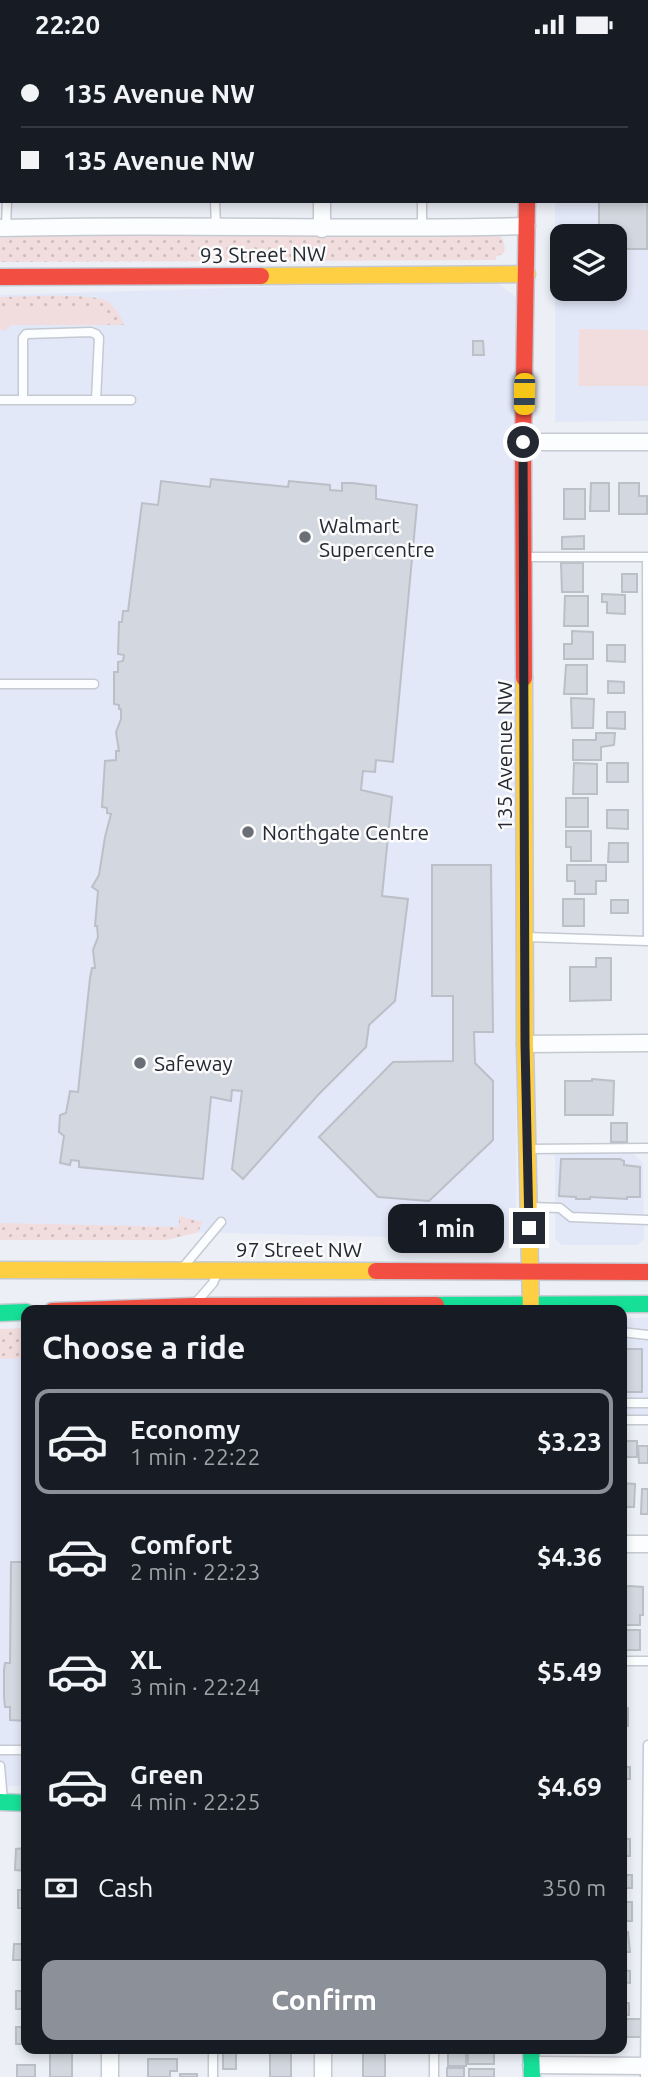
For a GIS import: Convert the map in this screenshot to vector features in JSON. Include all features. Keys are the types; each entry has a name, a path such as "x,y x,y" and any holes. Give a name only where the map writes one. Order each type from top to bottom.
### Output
{"street":[{"path":"322,203 322,229"},
{"name":"135 Avenue NW","path":"527,203 523,442 525,1044 531,1305"},
{"name":"93 Street NW","path":"3,228 216,226 422,229 527,226"},
{"name":"93 Street NW","path":"0,277 527,274"},
{"path":"523,442 648,442"},
{"path":"525,1044 648,1043"},
{"name":"97 Street NW","path":"0,1270 645,1269"},
{"path":"627,1307 648,1304"},
{"path":"2,1313 21,1312"},
{"path":"627,1544 648,1544"},
{"path":"2,1802 21,1803"},
{"path":"110,2054 110,2077"},
{"path":"323,2054 323,2077"},
{"path":"531,2064 646,2069"}],"lane":[{"path":"3,228 7,203"},
{"path":"215,203 216,226"},
{"path":"422,203 422,229"},
{"path":"23,400 23,338 26,334 91,332 99,338 96,400"},
{"path":"0,400 131,400"},
{"path":"524,557 647,557 647,941 525,937"},
{"path":"0,684 94,684"},
{"path":"527,1149 648,1148"},
{"path":"529,1207 560,1208 571,1217 648,1220"},
{"path":"182,1270 192,1254 221,1222"},
{"path":"193,1305 213,1283 217,1270"},
{"path":"627,1333 648,1335"},
{"path":"627,1403 648,1403"},
{"path":"627,1420 648,1420"},
{"path":"627,1661 648,1661"},
{"path":"646,2069 648,1745"},
{"path":"0,1750 21,1750"},
{"path":"0,1767 2,1802"},
{"path":"213,2054 213,2077"},
{"path":"433,2054 434,2077"}],"shaded area":[{"path":"555,203 648,203 648,421 555,422 555,301 627,301 627,224 555,224"},
{"path":"496,233 505,247 504,253 496,257 496,260 0,262 0,238 34,236"},
{"path":"493,280 519,299 516,1240 16,1228 0,1225 0,295"},
{"path":"74,296 101,299 114,307 124,325 104,325 103,310 0,310 0,297"},
{"path":"0,310 103,310 104,325 11,325 4,332 0,328"},
{"path":"579,329 648,330 648,386 578,386"},
{"path":"555,1153 633,1153 643,1163 644,1239 637,1245 562,1245 555,1239"},
{"path":"179,1216 203,1222 197,1233 165,1240 0,1240 0,1223 179,1227"},
{"path":"627,1318 648,1318 648,1415 627,1415"},
{"path":"21,1328 21,1358 0,1359 0,1329"},
{"path":"21,1333 21,1786 0,1786 0,1335"}],"building":[{"path":"599,203 647,203 647,249 627,249 627,224 599,224"},
{"path":"473,341 483,341 484,355 473,355"},
{"name":"Northgate Centre","path":"211,479 288,487 289,481 330,485 330,490 342,491 342,483 376,486 376,499 417,505 393,762 376,760 375,772 363,771 361,790 392,797 382,896 408,899 395,1001 369,1025 366,1047 318,1095 243,1179 232,1169 242,1091 232,1090 231,1101 211,1097 203,1179 79,1167 79,1161 71,1160 70,1165 60,1163 64,1136 59,1132 60,1115 66,1113 70,1091 78,1092 90,978 92,968 95,968 93,950 98,937 95,926 98,891 92,887 99,875 111,814 107,813 107,808 102,807 105,761 116,760 116,751 119,751 116,732 121,719 121,709 114,704 114,672 118,672 118,662 123,661 124,655 118,654 119,622 122,622 123,611 128,611 142,503 158,505 161,481 210,487"},
{"path":"591,483 609,483 609,511 590,511"},
{"path":"619,483 639,483 639,496 647,496 647,514 619,514"},
{"path":"564,489 585,489 585,519 564,519"},
{"path":"584,536 584,549 562,549 562,537"},
{"path":"561,563 583,563 583,592 562,592"},
{"path":"622,574 637,574 637,592 622,592"},
{"path":"602,594 625,595 625,614 607,613 607,602 602,602"},
{"path":"565,596 588,596 588,626 564,626"},
{"path":"572,631 593,632 593,659 564,659 564,644 572,644"},
{"path":"607,645 625,645 625,662 607,661"},
{"path":"566,665 587,665 587,694 564,694"},
{"path":"608,681 624,682 624,693 608,693"},
{"path":"571,698 594,699 593,728 572,728"},
{"path":"607,712 625,712 625,729 607,728"},
{"path":"596,733 615,733 614,745 601,747 601,760 573,760 573,740 596,740"},
{"path":"574,763 597,764 597,794 573,794"},
{"path":"607,763 628,763 628,782 607,782"},
{"path":"566,798 588,798 588,827 566,827"},
{"path":"607,810 628,810 628,829 607,828"},
{"path":"566,831 591,831 591,861 571,861 571,847 566,847"},
{"path":"609,843 628,843 628,862 608,862"},
{"path":"432,865 491,865 493,1032 474,1032 475,1063 493,1081 493,1140 429,1201 378,1197 319,1137 393,1062 453,1061 453,996 432,996"},
{"path":"567,865 606,865 606,881 596,881 596,894 575,894 575,881 567,881"},
{"path":"563,899 584,899 584,926 563,926"},
{"path":"611,900 628,900 628,913 611,913"},
{"path":"596,958 611,958 611,1000 570,1001 570,967 596,967"},
{"path":"565,1081 614,1081 613,1115 565,1115"},
{"path":"611,1123 627,1123 627,1142 611,1142"},
{"path":"561,1159 620,1159 624,1161 624,1165 640,1167 640,1197 576,1199 559,1196"},
{"path":"627,1349 642,1349 642,1392 627,1392"},
{"path":"627,1441 637,1441 637,1457 627,1457"},
{"path":"638,1446 648,1446 648,1463 639,1463"},
{"path":"627,1483 635,1484 634,1507 627,1507"},
{"path":"642,1489 648,1489 648,1514 641,1514"},
{"path":"11,1562 21,1562 21,1721 10,1720 10,1707 5,1707 4,1669 5,1663 10,1663"},
{"path":"627,1586 643,1587 643,1615 640,1615 640,1625 627,1625"},
{"path":"627,1630 640,1630 640,1650 627,1650"},
{"path":"627,1767 630,1767 630,1779 627,1779"},
{"path":"627,1839 630,1839 630,1856 627,1856"},
{"path":"21,1848 21,1871 15,1870 16,1849"},
{"path":"627,1875 632,1875 632,1888 627,1888"},
{"path":"18,1890 21,1890 21,1908 18,1908"},
{"path":"627,1902 632,1902 632,1921 627,1921"},
{"path":"627,1932 628,1932 630,1952 627,1952"},
{"path":"14,1944 21,1944 21,1960 13,1960"},
{"path":"627,1971 630,1971 630,1983 627,1983"},
{"path":"16,1991 21,1991 21,2009 16,2009"},
{"path":"627,2019 641,2019 641,2037 627,2037"},
{"path":"16,2027 21,2027 21,2044 16,2044"},
{"path":"50,2054 72,2054 72,2077 50,2077"},
{"path":"223,2054 236,2054 236,2069 223,2069"},
{"path":"270,2054 291,2054 291,2077 270,2077"},
{"path":"363,2054 385,2054 385,2077 363,2077"},
{"path":"448,2054 466,2054 466,2066 448,2066"},
{"path":"468,2054 494,2054 494,2064 468,2064"},
{"path":"148,2059 177,2059 177,2071 170,2071 170,2077 148,2077"},
{"path":"17,2065 35,2065 35,2077 17,2077"},
{"path":"447,2068 464,2068 464,2077 447,2077"},
{"path":"469,2069 494,2069 494,2077 469,2077"},
{"path":"180,2074 197,2074 197,2077 180,2077"}],"traffic: fast":[{"path":"436,1305 648,1304"},
{"path":"0,1313 21,1312"},
{"path":"0,1802 21,1803"},
{"path":"531,2054 532,2077"}],"traffic: slow":[{"path":"261,276 527,274"},
{"path":"524,678 525,1044 531,1305"},
{"path":"0,1270 376,1271"}],"traffic: jam":[{"path":"524,678 523,442 527,203"},
{"path":"0,277 261,276"},
{"path":"376,1271 648,1272"}],"place":[{"name":"Walmart Supercentre","path":"305,537"},
{"name":"Northgate Centre","path":"248,832"},
{"name":"Safeway","path":"140,1063"}],"route":[{"path":"523,442 525,1044 529,1228"}]}
